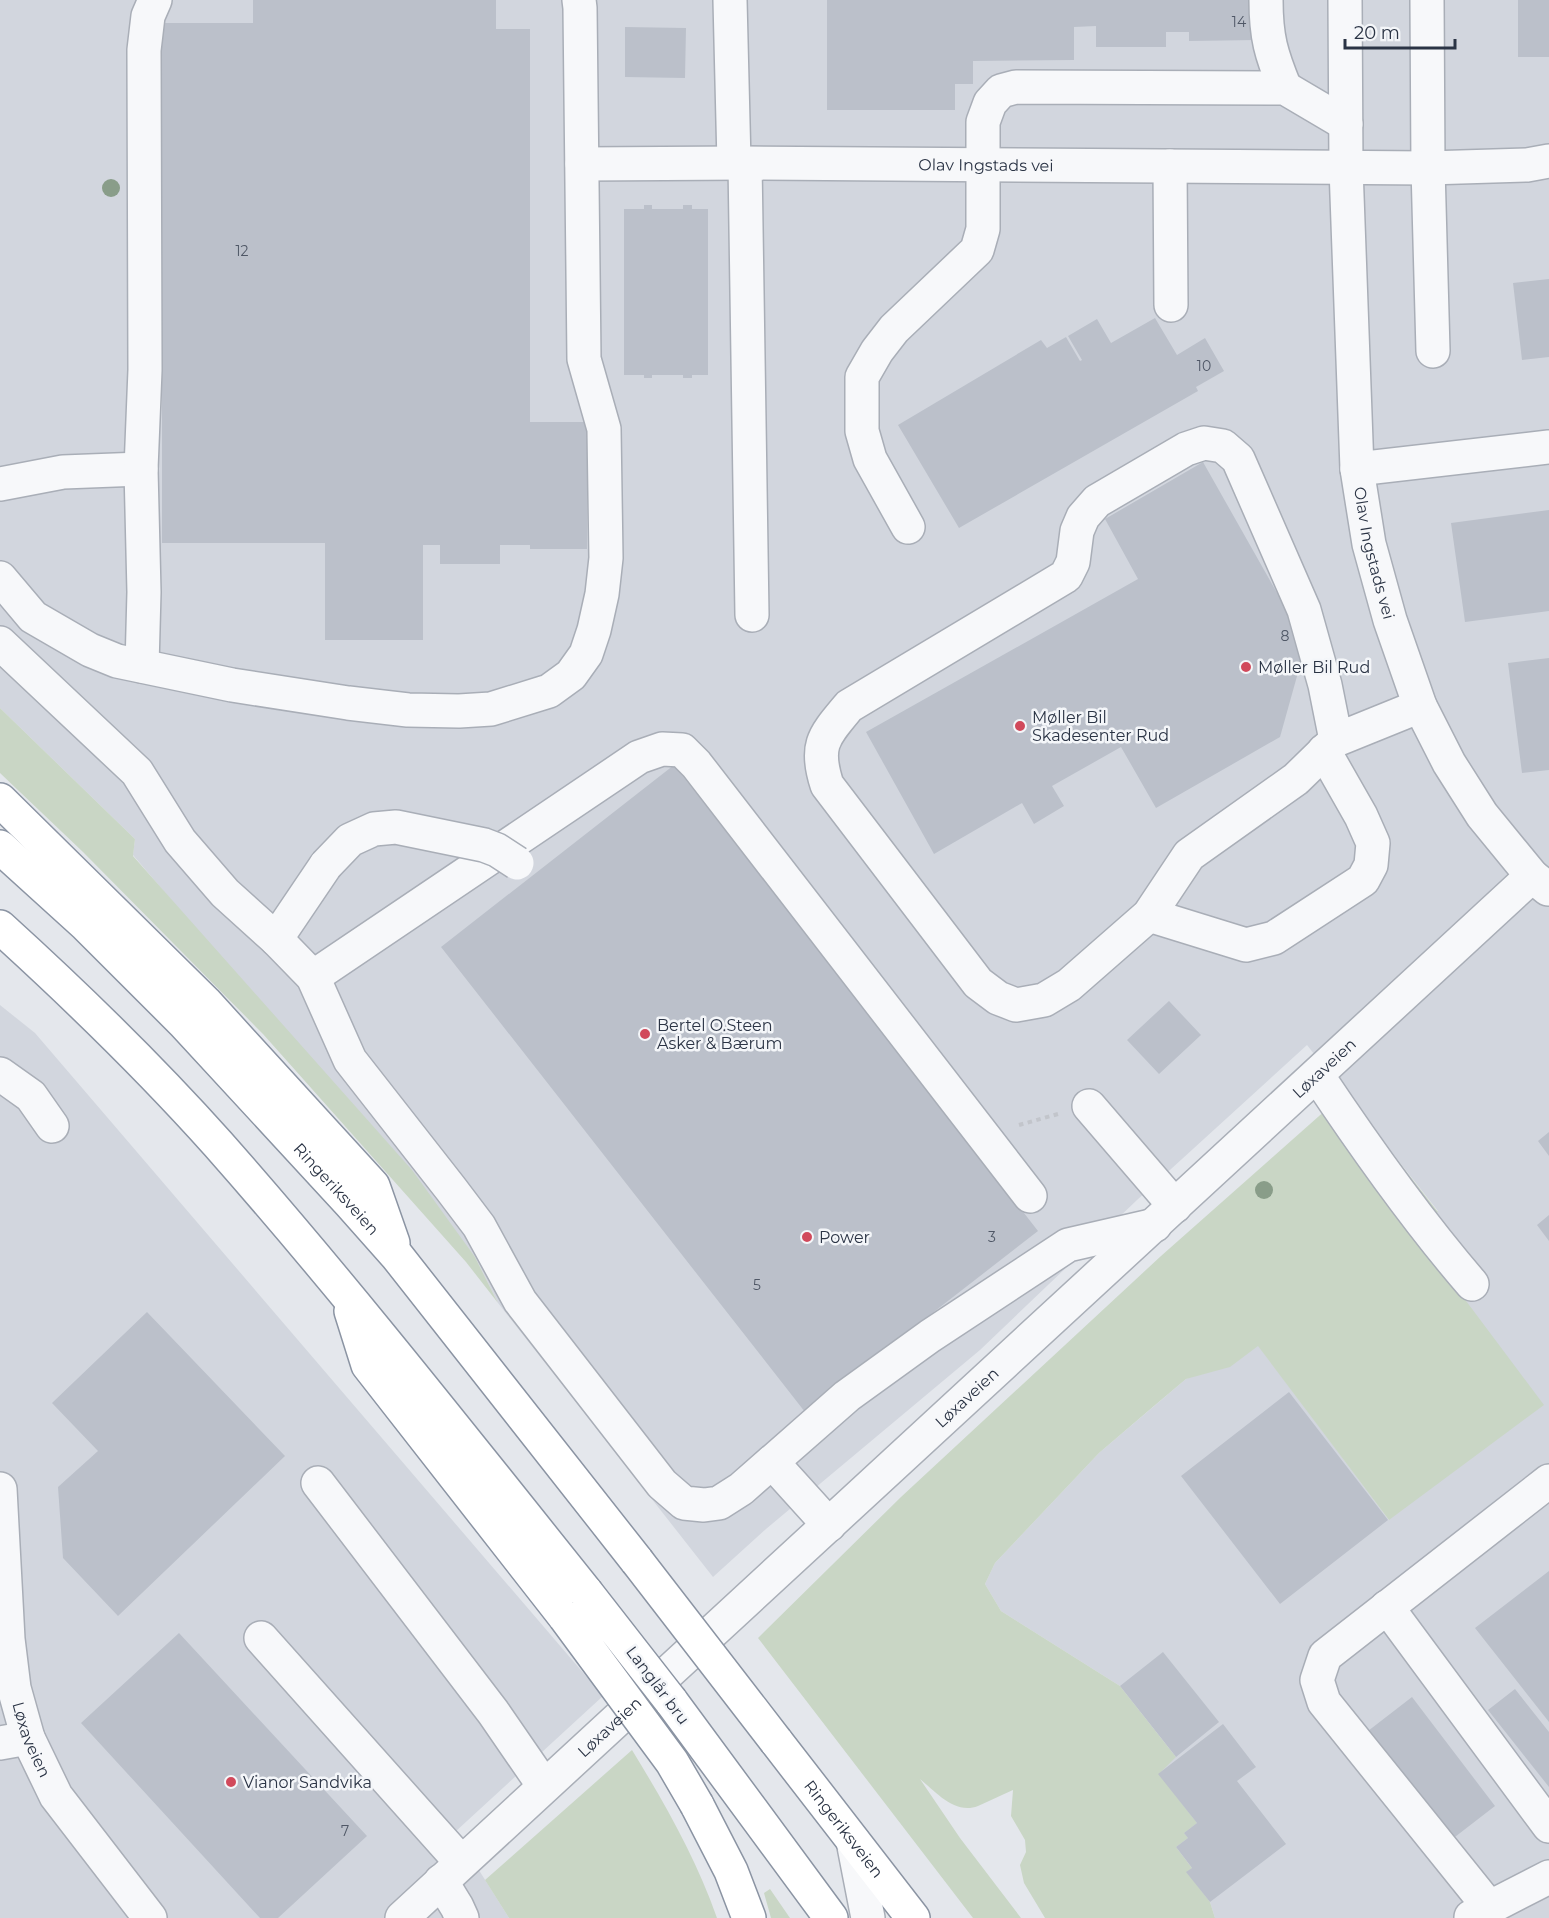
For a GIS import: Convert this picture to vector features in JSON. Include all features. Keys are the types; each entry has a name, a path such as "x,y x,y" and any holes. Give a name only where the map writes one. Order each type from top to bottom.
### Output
{"highway":[{"path":"0,800 205,1002 373,1186 397,1256"},
{"name":"Ringeriksveien","path":"0,847 86,925 184,1023 397,1256 913,1918"},
{"path":"0,927 129,1051 217,1143 345,1292 368,1365 565,1617 672,1762 731,1871 749,1918"},
{"name":"Langlår bru","path":"345,1292 671,1701 831,1918"}],"street":[{"path":"142,666 144,592 141,469 145,370 144,50 148,16 155,0"},
{"path":"0,578 33,617 90,650 117,661 232,684 348,703 408,710 449,711 491,709 549,691 571,675 586,654 594,630 602,594 606,558 604,429 584,359 579,0"},
{"path":"730,0 740,164 752,615"},
{"path":"1266,0 1266,26 1271,54 1285,88"},
{"name":"Olav Ingstads vei","path":"1345,0 1346,168 1357,468 1369,544 1390,620 1420,706 1449,763 1482,815 1541,883"},
{"path":"1427,0 1428,168 1433,351"},
{"path":"908,527 870,459 862,431 862,377 877,351 894,329 977,250 983,229 984,122 990,103 1001,92 1016,87 1285,88 1346,124"},
{"path":"1346,168 1527,165 1549,161"},
{"name":"Olav Ingstads vei","path":"582,164 1346,168"},
{"path":"1170,166 1171,305"},
{"path":"1149,915 1246,945 1274,938 1363,880 1371,865 1373,843 1330,746 1325,684 1304,610 1238,459 1223,446 1204,444 1186,449 1097,501 1083,517 1077,531 1073,562 1066,576 849,706 831,728 823,743 820,764 827,785 978,984 998,998 1016,1005 1044,1000 1069,985 1149,915 1189,855 1296,779 1330,746 1420,706"},
{"path":"1357,468 1549,447"},
{"path":"0,484 63,472 141,469"},
{"path":"0,643 137,772 180,841 225,893 276,939 313,977 350,1060 479,1226 520,1301 662,1484 684,1503 704,1505 719,1503 741,1489 847,1396 930,1336 1068,1245 1165,1215 1089,1106"},
{"path":"313,977 639,757 662,749 682,750 696,764 1030,1196"},
{"path":"276,939 326,865 350,840 374,829 396,827 484,845 497,850 517,863"},
{"name":"Løxaveien","path":"402,1918 1317,1075 1541,883"},
{"path":"0,1074 31,1096 52,1126"},
{"path":"1317,1075 1365,1147 1472,1284"},
{"path":"772,1462 829,1525"},
{"path":"1549,1481 1325,1656 1317,1680 1324,1702 1479,1913 1549,1877"},
{"path":"318,1483 493,1712 544,1786"},
{"name":"Løxaveien","path":"0,1489 8,1639 14,1688 14,1741 150,1918"},
{"path":"1387,1607 1549,1826"},
{"path":"261,1638 451,1872 457,1907 462,1918"},
{"path":"853,1841 868,1918"}],"path":[{"path":"983,1135 1089,1106"}],"shaded area":[{"path":"0,0 1549,0 1549,1918 1215,1918 1210,1902 1186,1872 1192,1867 1176,1847 1184,1833 1158,1774 1176,1756 1120,1686 1001,1611 985,1584 995,1563 1099,1453 1186,1379 1258,1345 1389,1520 1413,1230 1438,1211 1307,1045 1137,1200 980,1350 766,1529 713,1577 498,1303 475,1257 133,855 135,839 0,708"},
{"path":"0,1005 35,1033 603,1696 455,1832 509,1918 0,1918"}],"green space":[{"path":"0,708 135,839 133,856 412,1170 475,1257 498,1303 466,1262 263,1034 83,852 0,773"},
{"path":"1345,1093 1438,1212 1413,1230 1544,1405 1389,1520 1258,1346 1230,1367 1186,1379 1099,1453 995,1563 985,1584 1001,1611 1120,1686 1176,1757 1159,1774 1197,1823 1184,1833 1188,1838 1176,1847 1192,1868 1187,1872 1210,1902 1215,1918 1045,1918 1024,1883 1020,1865 1026,1852 1025,1840 1011,1816 1013,1790 978,1806 961,1807 946,1801 920,1779 960,1838 1021,1918 973,1918 758,1638 901,1497 1161,1256"},
{"path":"632,1750 679,1832 700,1874 717,1918 509,1918 485,1880"},
{"path":"770,1889 790,1918 771,1918 764,1893"}],"building":[{"path":"253,0 496,0 496,29 530,29 530,422 587,422 587,549 530,549 530,545 500,545 500,564 440,564 440,545 423,545 423,640 325,640 325,543 162,543 162,23 253,23"},
{"path":"827,0 1257,0 1257,40 1189,41 1189,32 1166,32 1166,47 1096,47 1096,26 1074,27 1074,60 973,61 973,84 955,84 955,110 827,110"},
{"path":"1518,0 1549,0 1549,57 1518,57"},
{"path":"625,27 686,28 685,78 625,77"},
{"path":"644,205 652,205 652,209 683,209 683,205 692,205 692,209 708,209 708,375 692,375 692,378 683,378 683,375 652,375 652,378 644,378 644,375 624,375 624,209 644,209"},
{"path":"1549,279 1549,357 1522,360 1513,283"},
{"path":"1155,318 1177,355 1205,338 1224,371 1196,387 1198,391 959,528 898,425 1041,340 1047,348 1066,337 1080,361 1082,360 1068,336 1097,319 1111,343"},
{"path":"1203,462 1306,644 1280,737 1156,808 1121,747 1052,786 1064,806 1034,824 1022,803 934,854 866,732 1138,579 1105,519"},
{"path":"1549,510 1549,611 1465,622 1451,523"},
{"path":"1549,658 1549,770 1522,773 1508,663"},
{"path":"674,765 1038,1231 805,1412 441,947"},
{"path":"1169,1001 1201,1035 1159,1074 1127,1040"},
{"path":"1549,1132 1549,1156 1538,1141"},
{"path":"1549,1215 1549,1241 1537,1225"},
{"path":"147,1312 285,1456 118,1616 63,1558 58,1487 98,1451 52,1403"},
{"path":"1289,1392 1388,1520 1280,1604 1181,1476"},
{"path":"1549,1571 1549,1722 1475,1628"},
{"path":"179,1633 367,1836 278,1918 260,1918 81,1723"},
{"path":"1163,1652 1219,1722 1176,1757 1120,1686"},
{"path":"1515,1689 1549,1732 1549,1787 1488,1710"},
{"path":"1412,1697 1495,1806 1451,1840 1368,1731"},
{"path":"1223,1724 1256,1767 1237,1781 1286,1844 1210,1902 1186,1872 1192,1868 1176,1847 1188,1838 1184,1833 1197,1823 1158,1774"}],"place":[{"name":"Møller Bil Rud","path":"1246,667"},
{"name":"Møller Bil Skadesenter Rud","path":"1020,726"},
{"name":"Bertel O.Steen Asker & Bærum","path":"645,1034"},
{"name":"Power","path":"807,1237"},
{"name":"Vianor Sandvika","path":"231,1782"}]}
